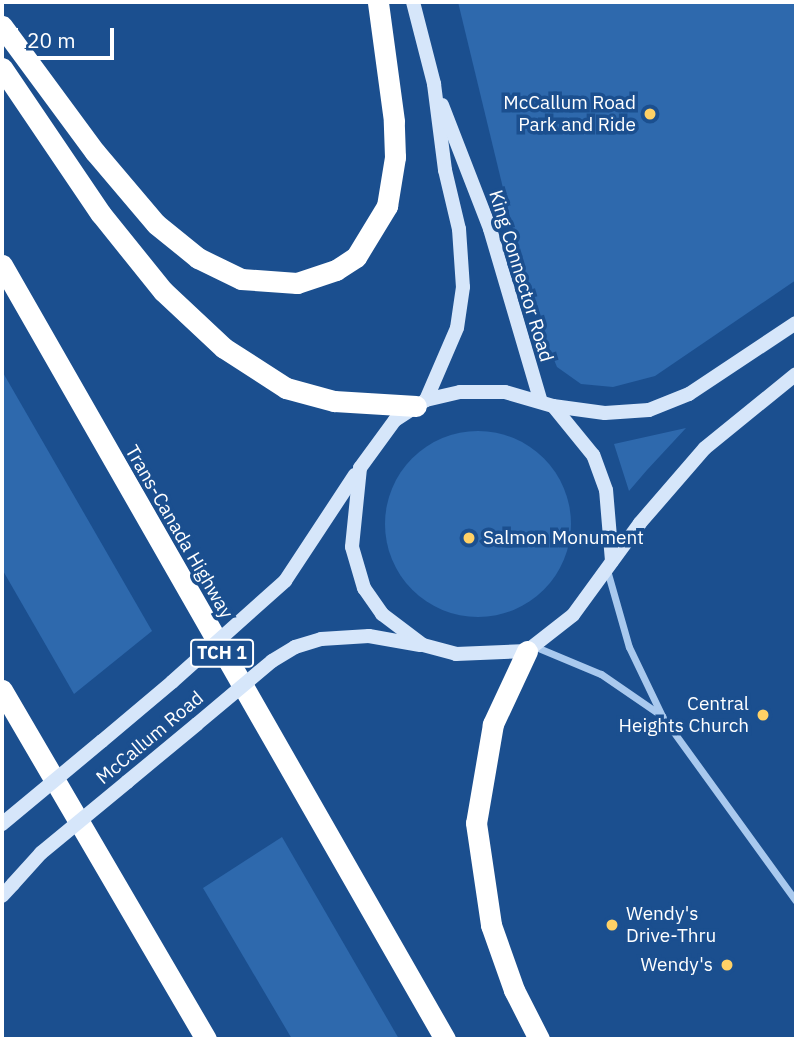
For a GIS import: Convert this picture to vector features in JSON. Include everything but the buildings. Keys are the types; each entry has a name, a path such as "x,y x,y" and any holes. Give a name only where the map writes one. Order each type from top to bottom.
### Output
{"highway":[{"path":"2,26 95,152 156,224 198,258 241,279 297,283 336,270 356,257 387,206 395,157 394,121 378,2"},
{"path":"2,68 100,214 163,291 224,348 286,388 334,401 421,403"},
{"name":"Trans-Canada Highway","path":"2,265 445,1039"},
{"path":"532,649 494,724 476,823 491,925 514,990 539,1039"},
{"path":"2,690 206,1039"}],"main road":[{"name":"King Connector Road","path":"413,2 434,84 490,229 547,404"},
{"name":"King Connector Road","path":"421,403 457,328 463,287 459,229 445,170 434,84"},
{"path":"421,403 460,392 505,392 547,404 605,413 649,410 690,394 796,323"},
{"path":"532,649 573,615 609,565 705,448 796,374"},
{"name":"McCallum Road","path":"2,824 172,682 285,581 395,420 421,403"},
{"path":"547,404 593,455 606,490 609,565"},
{"path":"360,468 352,547 364,588 382,614 423,645"},
{"name":"McCallum Road","path":"2,896 41,853 272,661 295,647 321,639 369,636 423,645 456,654 532,649"}],"street":[{"path":"609,565 629,648 662,716 796,901"},
{"path":"532,649 601,674 662,716"}],"shaded area":[{"path":"458,2 796,2 796,280 655,376 613,387 581,384 557,367 531,304"},
{"path":"2,371 152,631 74,694 2,569"},
{"path":"686,428 647,470 629,491 614,444"},
{"path":"478,431 514,438 544,458 564,488 571,524 564,560 544,590 514,610 478,617 442,610 412,590 392,560 385,524 392,488 412,458 442,438"},
{"path":"282,837 399,1039 292,1039 203,888"}],"place":[{"name":"McCallum Road Park and Ride","path":"650,114"},
{"name":"Salmon Monument","path":"469,538"},
{"name":"Central Heights Church","path":"763,715"},
{"name":"Wendy's Drive-Thru","path":"612,925"},
{"name":"Wendy's","path":"727,965"}]}
